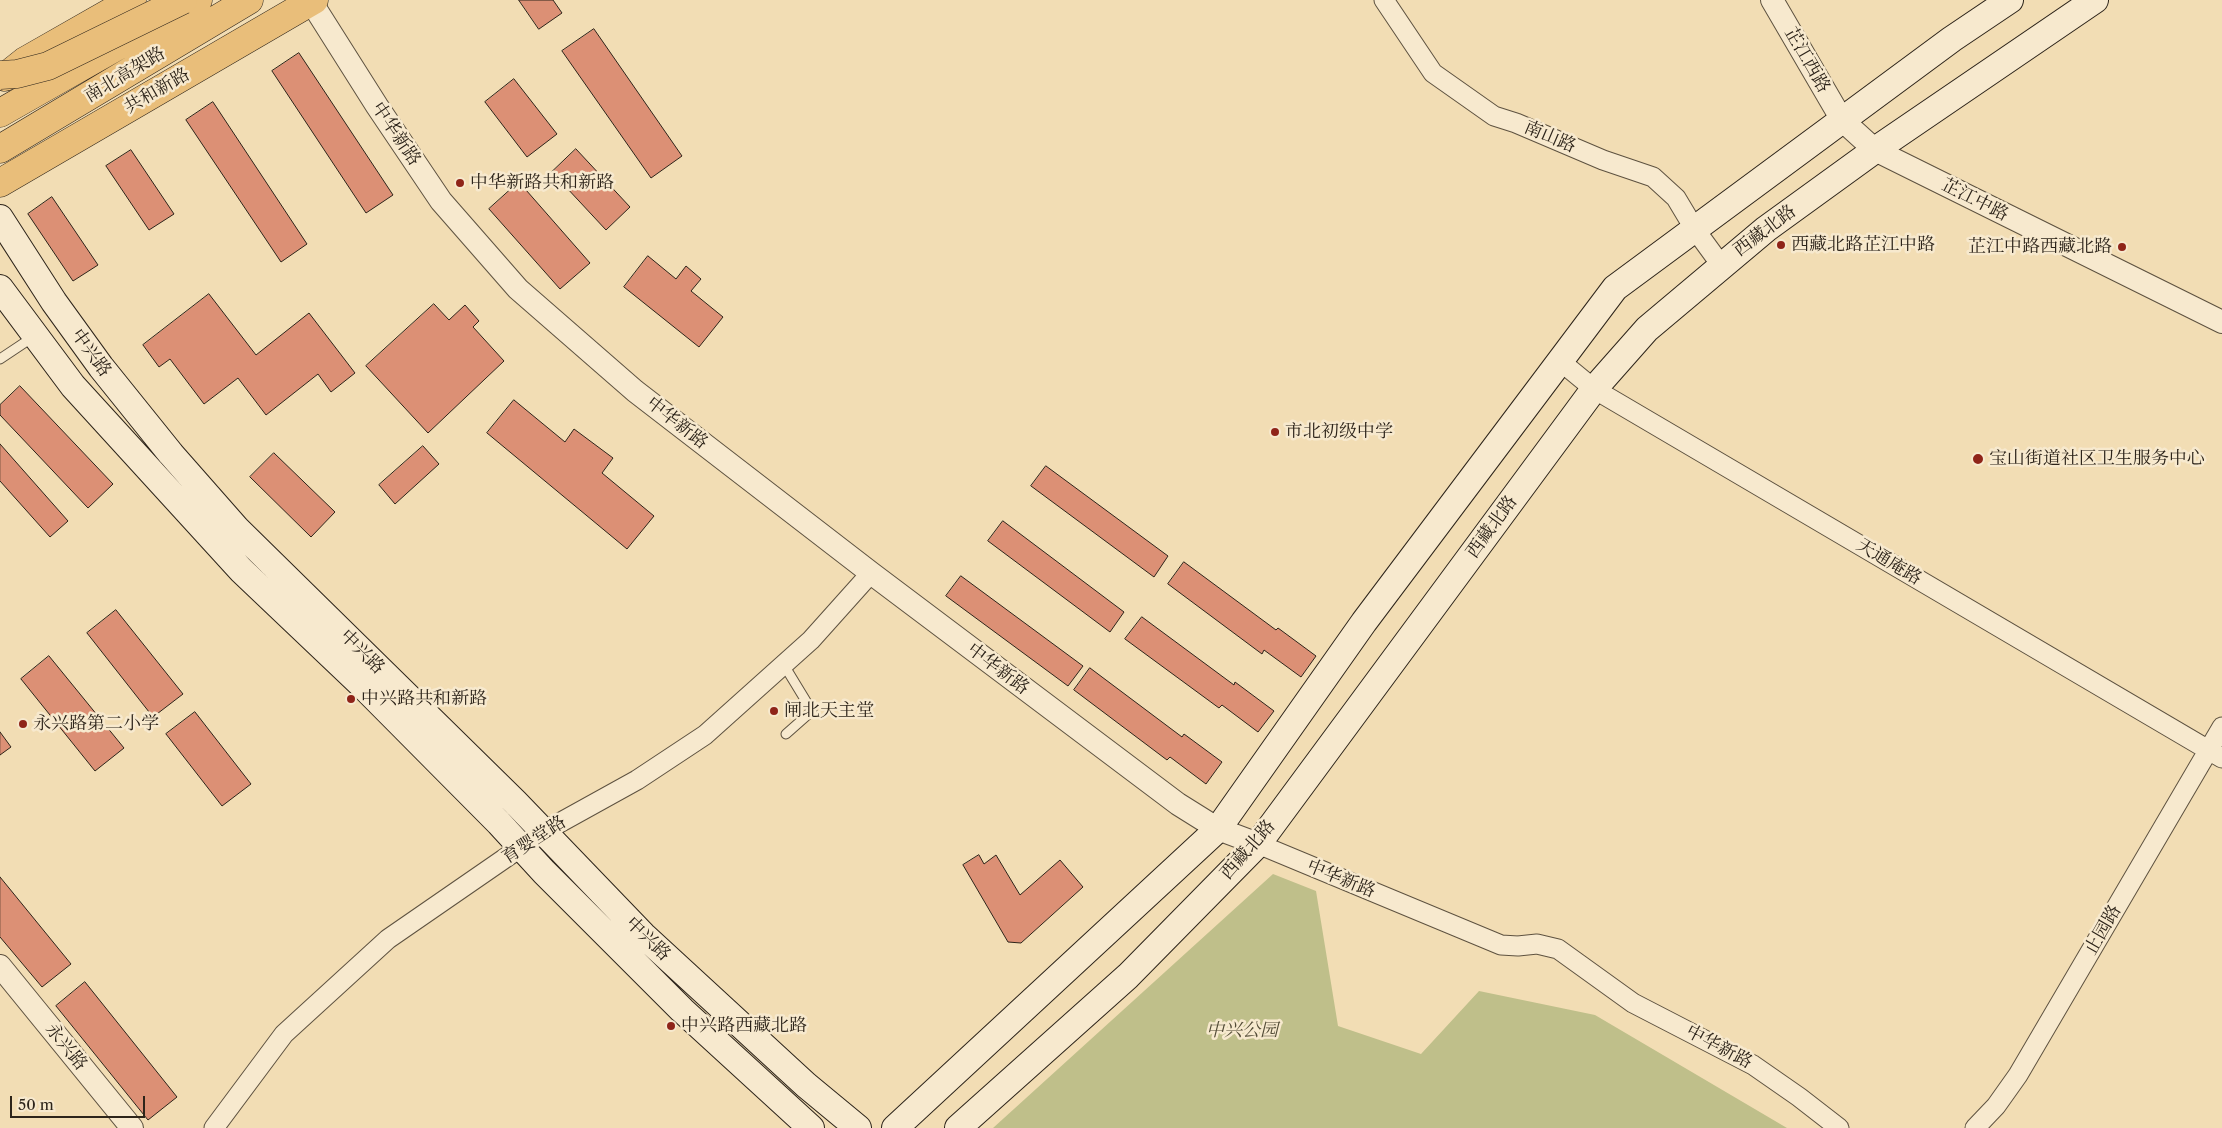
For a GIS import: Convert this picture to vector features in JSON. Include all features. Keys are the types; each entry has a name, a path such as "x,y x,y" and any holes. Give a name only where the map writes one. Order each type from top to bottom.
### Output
{"main road":[{"path":"0,80 25,61 132,0"},
{"path":"0,84 44,75 174,0"},
{"path":"0,75 18,74 48,66 183,0"},
{"name":"南北高架路","path":"0,113 198,0"},
{"name":"南北高架路","path":"0,149 249,0"},
{"name":"西藏北路","path":"895,1128 1218,829 1364,622 1615,288 1842,120 2010,0"},
{"name":"西藏北路","path":"958,1128 1128,976 1258,844 1594,388 1647,329 1766,229 1875,150 2095,0"},
{"name":"共和新路","path":"0,183 312,1"},
{"name":"中兴路","path":"0,218 54,302 101,367 215,505 543,832 643,935 806,1085 858,1128"},
{"name":"中兴路","path":"0,288 73,386 241,570 364,686 682,1010 811,1128"}],"street":[{"name":"南山路","path":"1384,0 1433,73 1494,116 1516,123 1603,160 1653,177 1676,198 1694,228 1721,265"},
{"name":"芷江西路","path":"1772,0 1842,120"},
{"name":"中华新路","path":"312,1 377,106 442,201 518,289 635,391 871,573 1178,804 1218,829 1501,945 1537,944 1558,950 1633,1003 1753,1065 1839,1128"},
{"name":"芷江中路","path":"1842,120 1875,150 2222,322"},
{"name":"天通庵路","path":"1560,361 1594,388 2215,754"},
{"name":"育婴堂路","path":"214,1128 284,1034 388,939 543,832 671,759 705,735 811,640 871,573"},
{"name":"止园路","path":"1975,1128 1996,1106 2018,1075 2215,754 2222,727"},
{"name":"永兴路","path":"0,966 132,1128"}],"lane":[{"path":"0,359 35,336"},
{"path":"784,665 812,711 786,734"}],"green space":[{"name":"中兴公园","path":"1273,874 1316,891 1338,1026 1421,1054 1479,991 1595,1015 1787,1128 993,1128"}],"building":[{"path":"519,0 553,0 562,13 539,29"},
{"path":"594,29 682,156 651,178 562,51"},
{"path":"299,53 393,195 366,213 272,71"},
{"path":"514,79 557,134 527,157 485,102"},
{"path":"213,102 307,244 281,262 186,120"},
{"path":"576,149 630,207 606,230 552,172"},
{"path":"131,150 174,214 149,230 106,166"},
{"path":"519,182 590,263 560,289 489,209"},
{"path":"52,197 98,265 73,281 28,214"},
{"path":"648,256 676,279 686,266 701,279 691,291 723,317 699,347 624,287"},
{"path":"209,294 256,355 309,313 355,373 331,392 318,374 266,415 238,378 204,404 170,359 159,367 143,345"},
{"path":"434,304 449,320 465,305 479,321 473,327 504,361 428,433 366,366"},
{"path":"20,386 113,484 88,508 0,415 0,405"},
{"path":"514,400 565,442 574,429 613,458 602,473 654,516 627,549 487,433"},
{"path":"0,444 68,521 50,537 0,481"},
{"path":"423,446 439,464 395,504 379,485"},
{"path":"274,453 335,512 311,537 250,477"},
{"path":"1046,466 1168,556 1154,577 1031,486"},
{"path":"1003,521 1124,612 1110,632 988,541"},
{"path":"1184,562 1276,630 1278,628 1316,656 1301,677 1264,650 1262,654 1168,584"},
{"path":"961,576 1083,666 1068,686 946,596"},
{"path":"116,610 183,694 153,717 87,633"},
{"path":"1142,617 1234,685 1235,682 1274,711 1258,732 1222,705 1219,708 1125,639"},
{"path":"49,656 124,748 95,771 21,679"},
{"path":"1090,668 1182,737 1184,734 1222,762 1206,784 1170,757 1167,760 1074,690"},
{"path":"195,712 251,784 222,806 166,734"},
{"path":"0,732 11,747 0,755"},
{"path":"979,855 984,864 996,855 1020,895 1060,860 1083,887 1021,943 1008,942 963,865"},
{"path":"0,877 71,964 42,987 0,937"},
{"path":"85,982 177,1097 148,1120 56,1006"}],"place":[{"name":"中华新路共和新路","path":"460,183"},
{"name":"西藏北路芷江中路","path":"1781,245"},
{"name":"芷江中路西藏北路","path":"2122,247"},
{"name":"市北初级中学","path":"1275,432"},
{"name":"宝山街道社区卫生服务中心","path":"1978,459"},
{"name":"中兴路共和新路","path":"351,699"},
{"name":"闸北天主堂","path":"774,711"},
{"name":"永兴路第二小学","path":"23,724"},
{"name":"中兴路西藏北路","path":"671,1026"}]}
